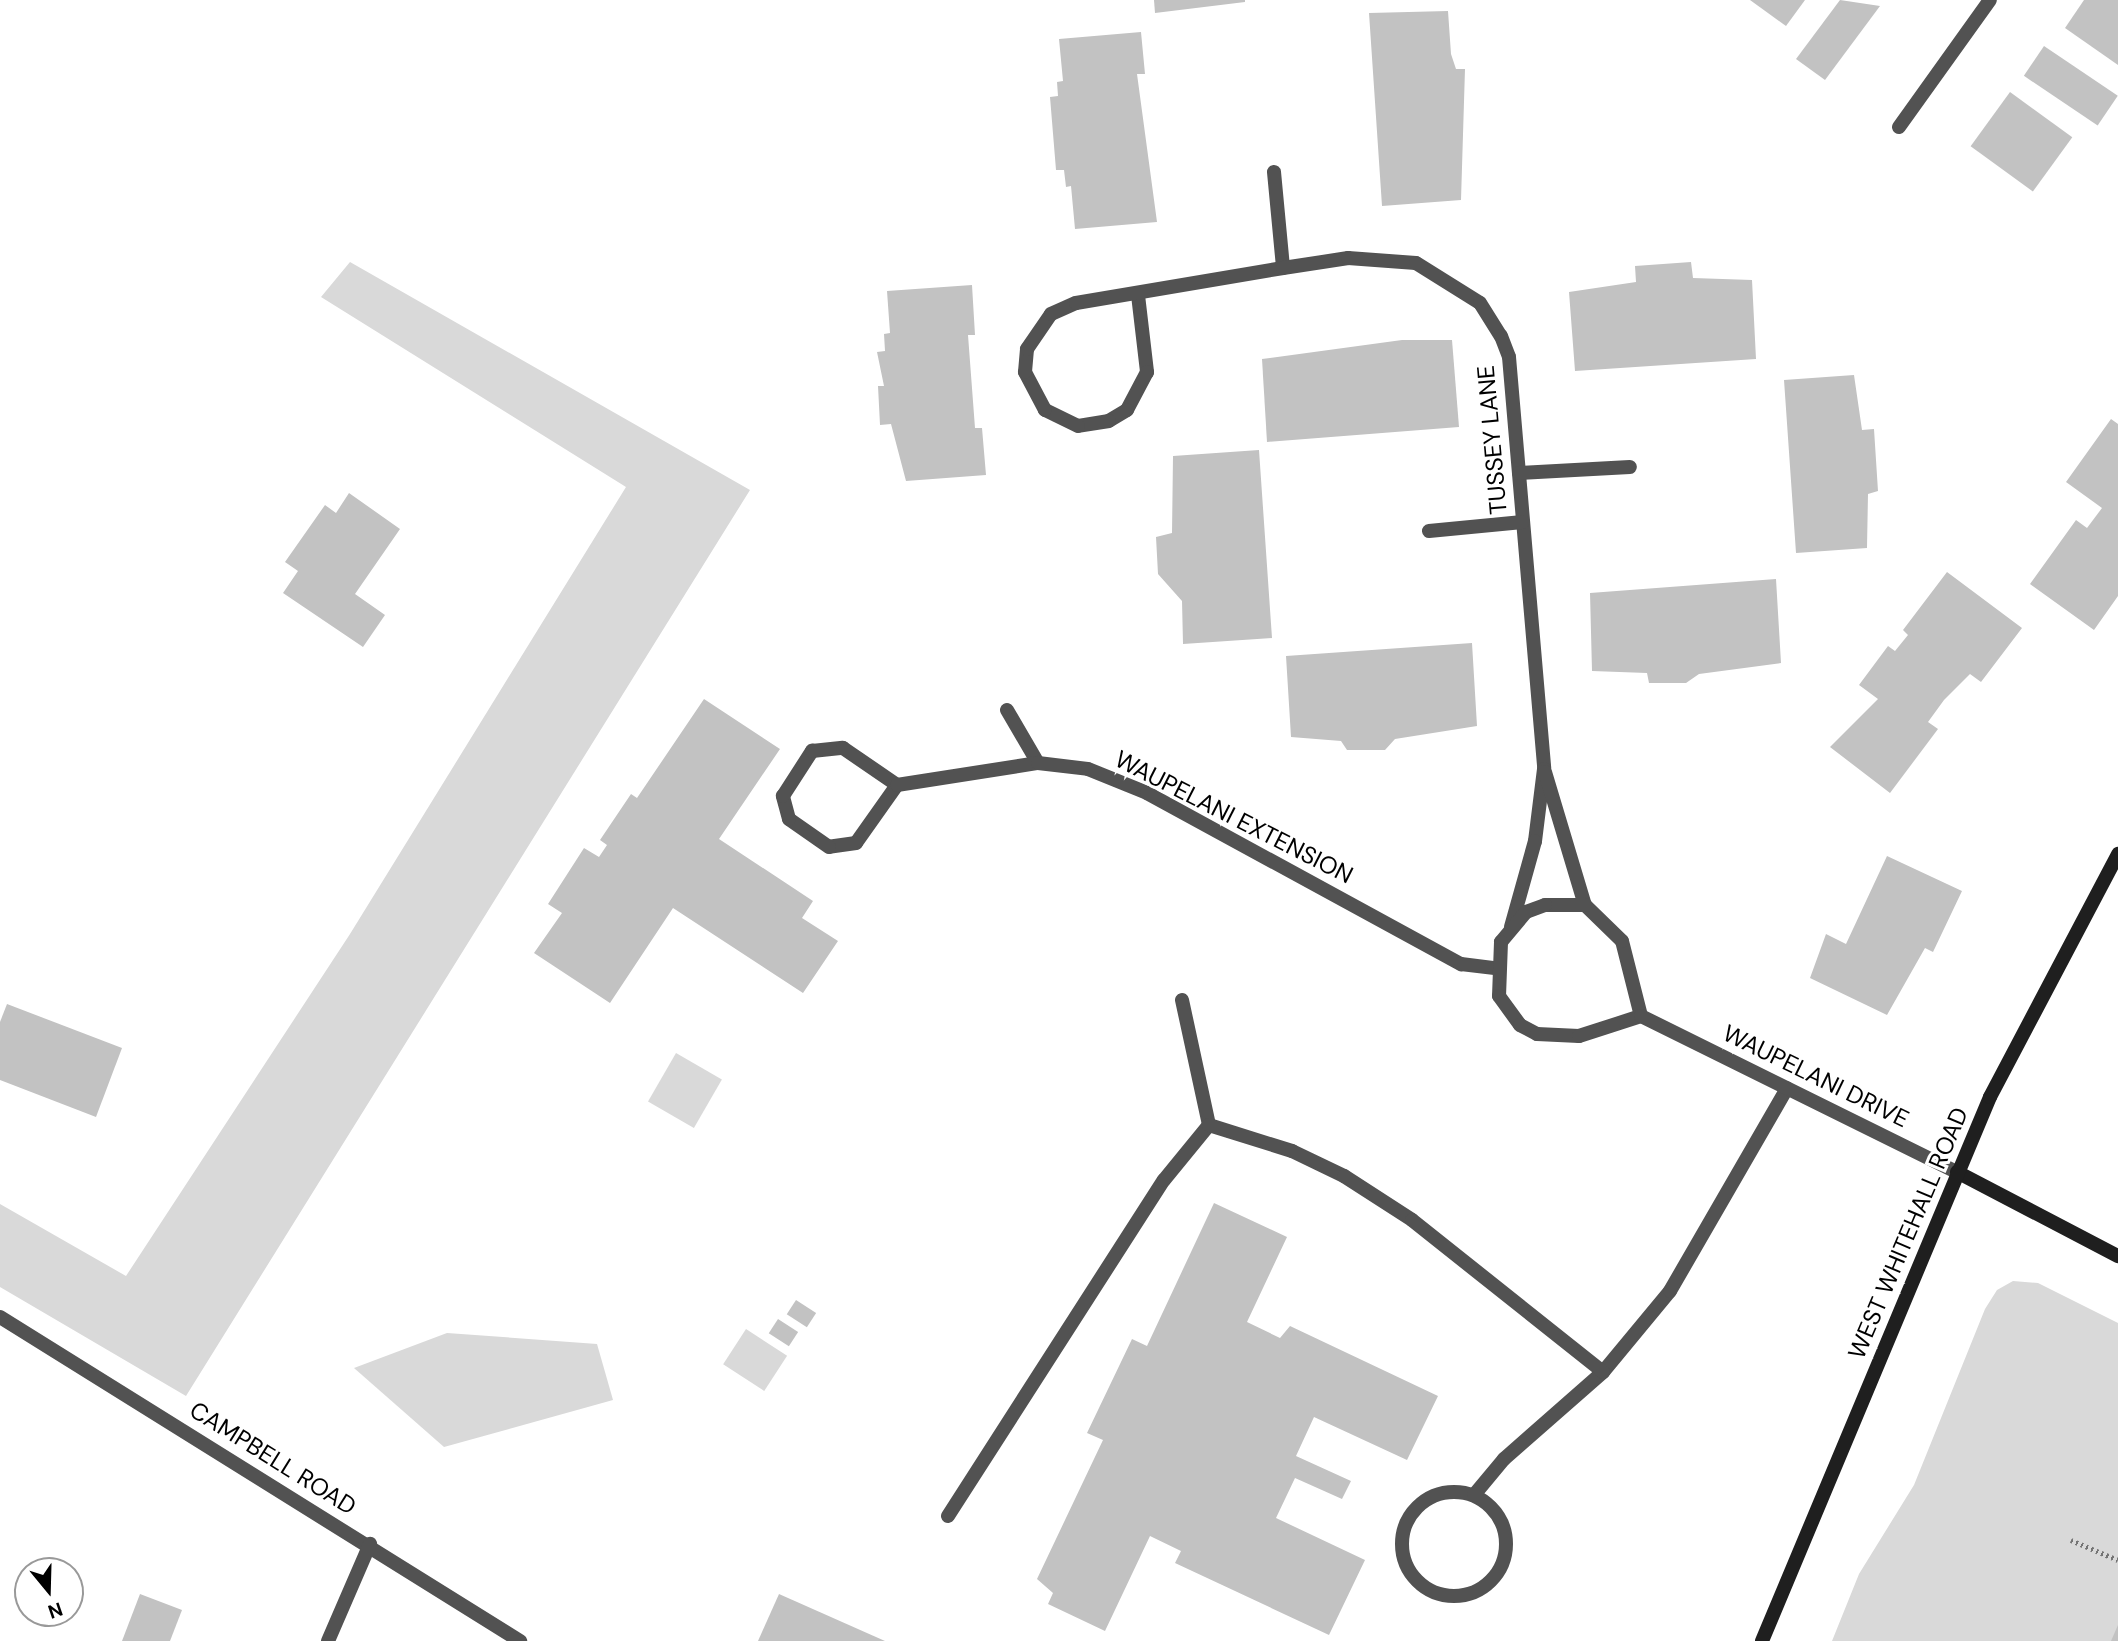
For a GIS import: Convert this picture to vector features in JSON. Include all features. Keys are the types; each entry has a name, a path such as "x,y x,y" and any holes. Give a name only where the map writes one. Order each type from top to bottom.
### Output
{"main road":[{"name":"WEST WHITEHALL ROAD","path":"1762,1641 1957,1172 2058,958 2118,854"},
{"name":"WAUPELANI DRIVE","path":"1957,1172 2118,1256"}],"street":[{"path":"1899,127 1990,0"},
{"path":"1274,172 1283,268"},
{"name":"TUSSEY LANE","path":"1138,295 1147,372 1127,410 1109,421 1078,426 1045,410 1025,372 1035,329 1076,303 1138,295 1283,268 1395,259 1438,272 1480,303 1509,357 1544,769 1585,905"},
{"path":"1519,473 1630,467"},
{"path":"1429,531 1523,522"},
{"path":"1007,710 1038,763"},
{"path":"844,748 897,785 856,843 830,847 789,819 783,796 812,751 844,748"},
{"name":"WAUPELANI EXTENSION","path":"897,785 1038,763 1088,769 1147,793 1461,964 1495,968"},
{"name":"TUSSEY LANE","path":"1511,927 1535,841 1544,769"},
{"path":"1545,905 1585,905 1622,941 1641,1016 1579,1036 1537,1034 1507,1011 1495,968 1511,927 1545,905"},
{"path":"1182,1000 1209,1125"},
{"name":"WAUPELANI DRIVE","path":"1641,1016 1957,1172"},
{"path":"1474,1495 1504,1459 1603,1372 1670,1291 1787,1088"},
{"path":"1209,1125 1292,1151 1344,1176 1412,1220 1603,1372"},
{"path":"948,1516 1164,1180 1209,1125"},
{"name":"CAMPBELL ROAD","path":"0,1317 370,1544 520,1641"},
{"path":"1440,1493 1474,1495 1502,1527 1500,1568 1475,1592 1441,1594 1425,1588 1404,1560 1404,1527 1412,1511 1440,1493"},
{"path":"328,1641 370,1544"}],"path":[{"path":"2071,1540 2118,1560"}],"shaded area":[{"path":"350,262 750,490 186,1396 0,1287 0,1204 126,1276 350,934 626,487 321,297"},
{"path":"676,1053 722,1080 694,1128 648,1101"},
{"path":"2013,1281 2038,1283 2118,1323 2118,1641 1832,1641 1859,1574 1914,1485 1985,1309 1997,1290"},
{"path":"746,1329 787,1356 764,1391 723,1364"},
{"path":"447,1333 597,1344 613,1400 444,1447 354,1368"}],"building":[{"path":"1154,0 1245,0 1245,2 1155,13"},
{"path":"1750,0 1805,0 1786,26"},
{"path":"1840,0 1880,6 1825,80 1796,59"},
{"path":"2084,0 2118,0 2118,65 2065,28"},
{"path":"1448,11 1451,54 1456,69 1465,69 1461,200 1382,206 1369,13"},
{"path":"1141,32 1145,74 1137,74 1157,222 1075,229 1071,186 1066,187 1064,170 1056,170 1050,97 1058,96 1057,82 1063,81 1059,39"},
{"path":"2044,46 2118,96 2098,126 2024,76"},
{"path":"2010,92 2072,137 2033,191 1971,146"},
{"path":"1691,262 1693,278 1752,280 1756,359 1575,371 1569,292 1636,282 1635,266"},
{"path":"972,285 975,335 968,335 975,428 982,428 986,475 906,481 891,424 880,425 878,386 884,386 877,352 885,351 884,334 890,333 887,291"},
{"path":"1402,340 1452,340 1459,427 1267,442 1262,359"},
{"path":"1854,375 1862,430 1874,429 1878,491 1868,494 1867,548 1796,553 1784,380"},
{"path":"2111,419 2118,424 2118,596 2094,630 2030,584 2076,520 2087,528 2102,508 2066,482"},
{"path":"1259,450 1272,638 1183,644 1182,601 1158,574 1156,537 1172,533 1173,456"},
{"path":"349,493 400,529 355,594 385,615 363,647 283,593 298,571 285,562 325,505 336,513"},
{"path":"1947,572 2022,628 1981,682 1970,674 1944,700 1928,722 1938,729 1890,793 1830,747 1878,699 1859,685 1888,646 1895,651 1908,635 1903,630"},
{"path":"1776,579 1781,663 1699,674 1686,683 1649,683 1647,673 1592,671 1590,593"},
{"path":"1472,643 1477,726 1395,739 1385,750 1347,750 1341,741 1291,737 1286,656"},
{"path":"704,699 780,749 719,839 813,901 802,918 838,941 803,993 673,908 610,1003 534,953 562,913 548,904 584,848 599,857 607,845 600,840 631,794 637,798"},
{"path":"1887,856 1962,891 1933,952 1925,948 1887,1015 1810,978 1826,934 1846,944"},
{"path":"7,1004 122,1048 96,1117 0,1080 0,1022"},
{"path":"1214,1203 1287,1237 1247,1322 1280,1338 1290,1326 1438,1396 1407,1460 1314,1417 1296,1456 1351,1481 1342,1499 1295,1478 1276,1518 1365,1560 1329,1635 1175,1563 1181,1551 1150,1536 1105,1631 1048,1604 1053,1593 1037,1579 1103,1440 1087,1433 1132,1339 1147,1346"},
{"path":"796,1300 816,1313 807,1327 787,1314"},
{"path":"778,1319 798,1332 789,1346 769,1333"},
{"path":"140,1594 182,1610 170,1641 122,1641"},
{"path":"779,1594 885,1641 758,1641"},
{"path":"2118,1625 2118,1641 2111,1641"}]}
